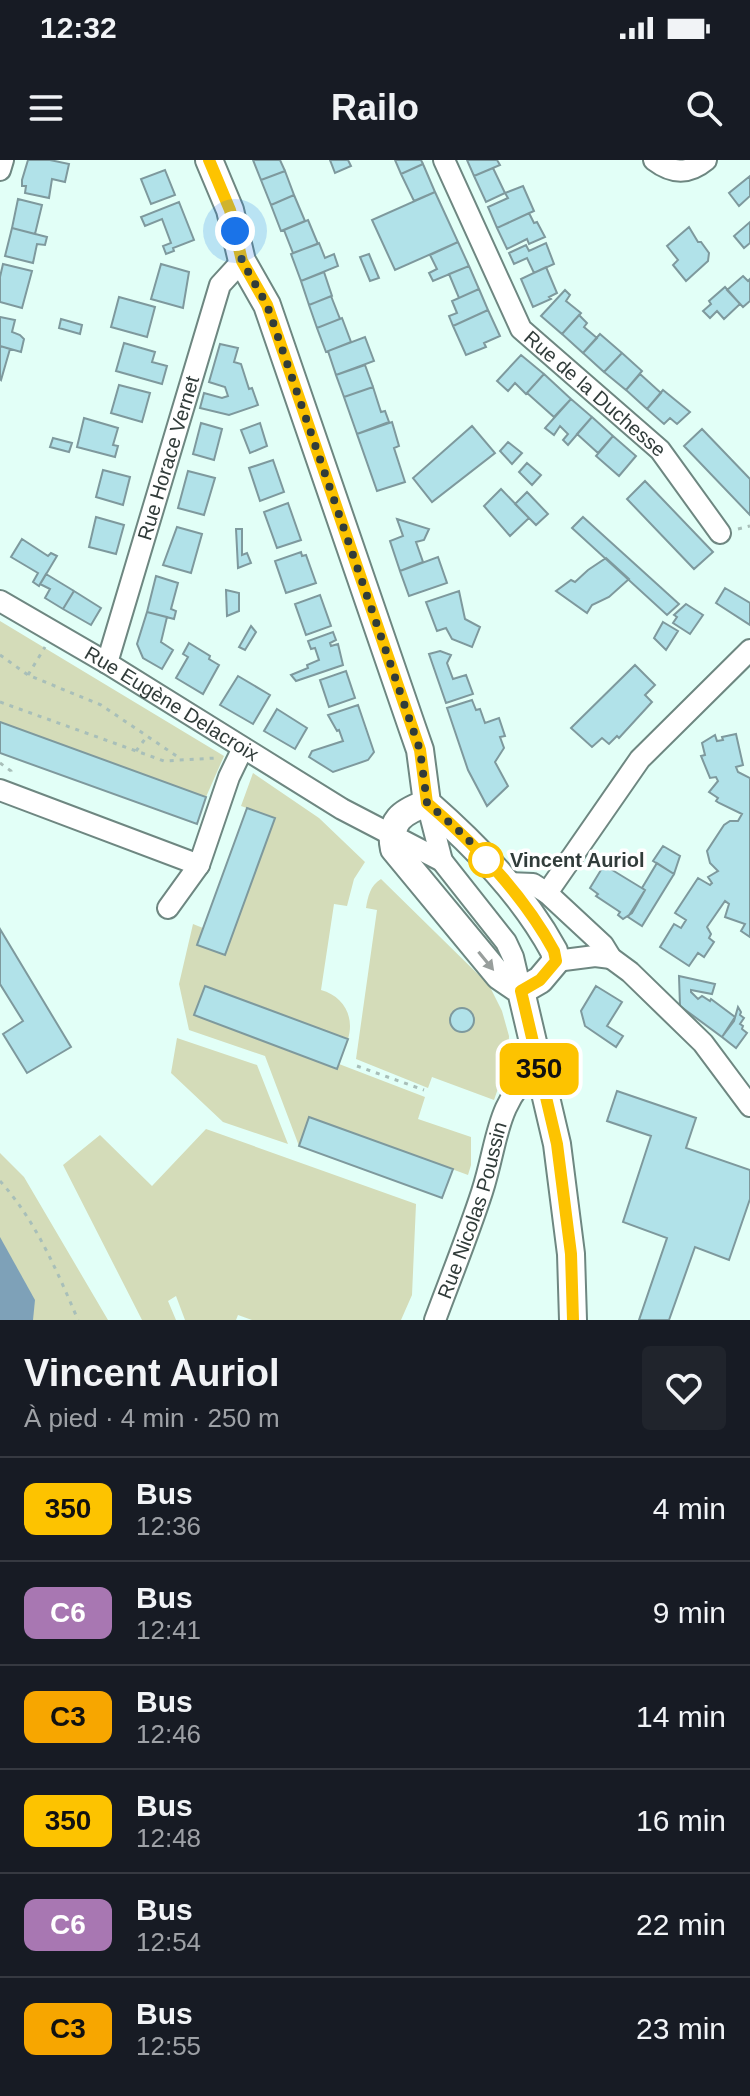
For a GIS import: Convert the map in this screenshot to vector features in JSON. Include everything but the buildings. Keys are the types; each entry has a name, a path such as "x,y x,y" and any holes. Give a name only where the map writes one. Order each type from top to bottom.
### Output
{"main road":[{"path":"209,160 230,210 242,261 267,305 420,750 427,803 466,837 507,883 554,951 556,961 540,980 521,991"},
{"path":"427,803 407,812 395,837 499,976 521,991 550,1107 565,1199 573,1320"}],"street":[{"path":"0,170 3,160"},
{"name":"Rue de la Duchesse","path":"444,160 521,329 660,450 720,533"},
{"path":"654,160 667,170 685,171 706,160"},
{"name":"Rue Horace Vernet","path":"107,663 220,285 242,261"},
{"name":"Rue Eugène Delacroix","path":"0,601 107,663 342,809"},
{"path":"551,887 640,759 750,650"},
{"path":"168,908 199,865 229,777 243,748"},
{"path":"0,790 199,865"},
{"path":"427,803 442,861 506,942 521,991"},
{"path":"342,809 365,811 395,837"},
{"path":"342,809 353,826 395,837 442,861"},
{"path":"507,883 551,887 611,958 630,972 703,1043 750,1106"},
{"path":"556,961 595,956 611,958"},
{"name":"Rue Nicolas Poussin","path":"435,1320 481,1194 507,1102 521,1081 538,1065"}],"path":[{"path":"28,675 54,633"},
{"path":"0,655 28,675 101,705 181,759"},
{"path":"0,702 164,761 217,758 229,777"},
{"path":"135,751 148,735"},
{"path":"357,1066 424,1090"},
{"path":"0,1181 18,1201 49,1254 78,1320"}],"green space":[{"path":"0,621 224,756 206,797 0,722"},
{"path":"253,773 319,818 365,862 354,879 347,906 334,904 321,990 341,1002 348,1015 350,1031 348,1039 205,987 195,1015 337,1069 339,1064 425,1097 418,1119 471,1137 468,1175 310,1117 299,1146 265,1056 189,1030 179,984 193,924 203,928 197,945 225,955 275,818 241,806"},
{"path":"381,879 489,985 502,1011 509,1036 508,1060 494,1100 432,1077 428,1088 356,1059 377,910 366,908 372,888"},
{"path":"177,1038 257,1065 288,1144 223,1122 171,1073"},
{"path":"206,1129 416,1204 412,1295 401,1320 252,1320 238,1315 236,1320 185,1320 176,1296 168,1301 176,1320 142,1320 63,1165 100,1135 152,1186"},
{"path":"0,1153 24,1177 108,1320 0,1320"}],"water":[{"path":"0,1237 35,1300 33,1320 0,1320"}],"bus line":[{"name":"350","path":"209,160 230,210 242,261 267,305 420,750 427,803 466,837 507,883 554,951 556,961 540,980 521,991 557,1144 571,1254 573,1320"}],"place":[{"name":"Vincent Auriol","path":"486,860"}],"route":[{"path":"235,231 242,261 267,305 420,750 427,803 466,837 488,862 486,860"}]}
